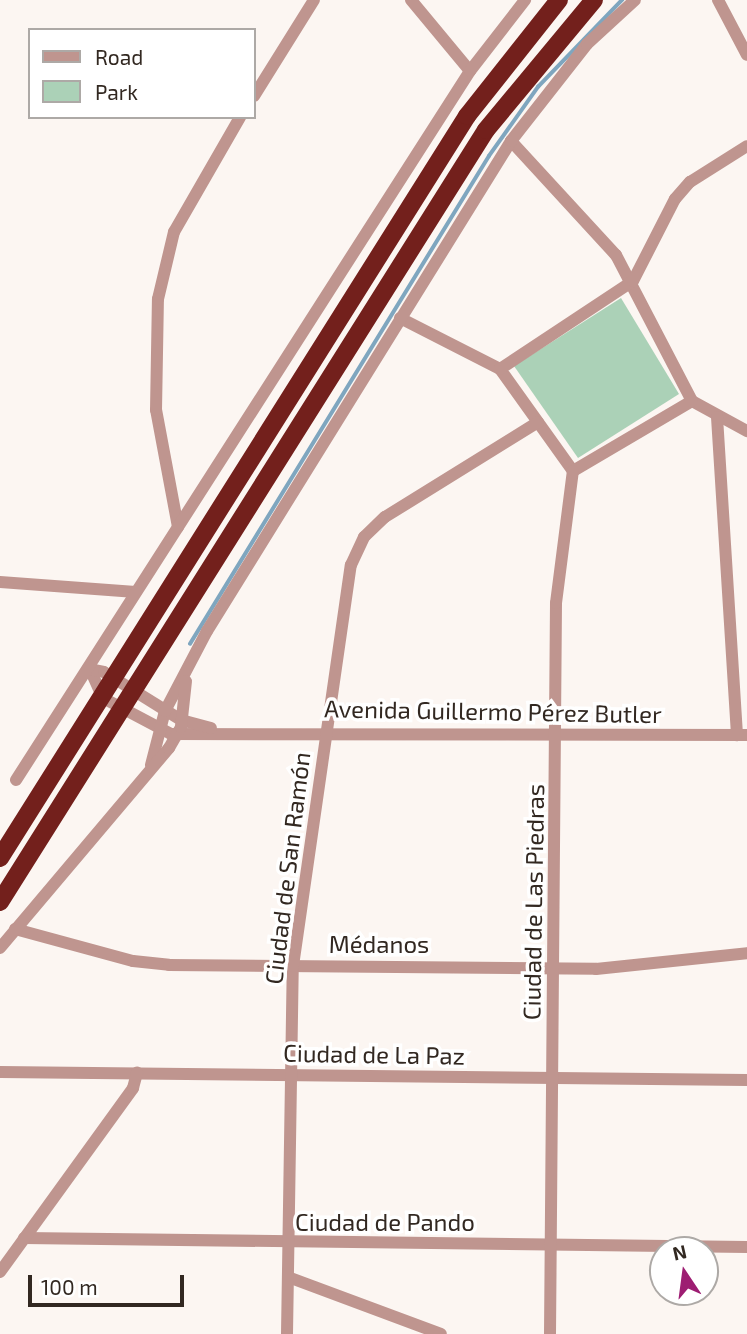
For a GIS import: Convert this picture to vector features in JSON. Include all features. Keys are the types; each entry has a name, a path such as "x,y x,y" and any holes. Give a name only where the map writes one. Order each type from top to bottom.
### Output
{"highway":[{"path":"0,858 116,678 467,116 559,0"},
{"path":"0,902 123,713 486,130 594,0"}],"street":[{"path":"256,93 314,0"},
{"path":"411,0 470,71"},
{"path":"16,780 90,669 136,592 470,71 525,0"},
{"path":"151,765 165,711 214,619 400,318 512,141 579,54 635,0"},
{"path":"718,0 747,55"},
{"path":"178,527 156,410 158,299 179,221 239,119"},
{"path":"512,141 633,281 692,401 747,431"},
{"path":"500,369 633,281 675,199 690,182 747,146"},
{"path":"400,318 500,369 573,471 692,401"},
{"path":"717,417 742,735"},
{"name":"Ciudad de San Ramón","path":"287,1334 293,966 351,565 363,537 385,517 538,422"},
{"name":"Ciudad de Las Piedras","path":"550,1334 556,603 573,471"},
{"path":"0,582 136,592"},
{"path":"90,669 116,678 181,720 239,730"},
{"path":"90,669 103,698 123,713 159,731 178,734 239,730"},
{"path":"0,948 178,734 187,673"},
{"name":"Avenida Guillermo Pérez Butler","path":"239,730 742,735"},
{"name":"Médanos","path":"15,929 133,961 293,966 636,967 747,953"},
{"name":"Ciudad de La Paz","path":"0,1072 747,1080"},
{"path":"0,1272 133,1088 136,1073"},
{"name":"Ciudad de Pando","path":"24,1238 747,1247"},
{"path":"288,1277 441,1334"}],"green space":[{"path":"621,298 679,394 578,458 514,366"}],"waterway":[{"path":"190,644 489,156 538,87 622,0"}]}
